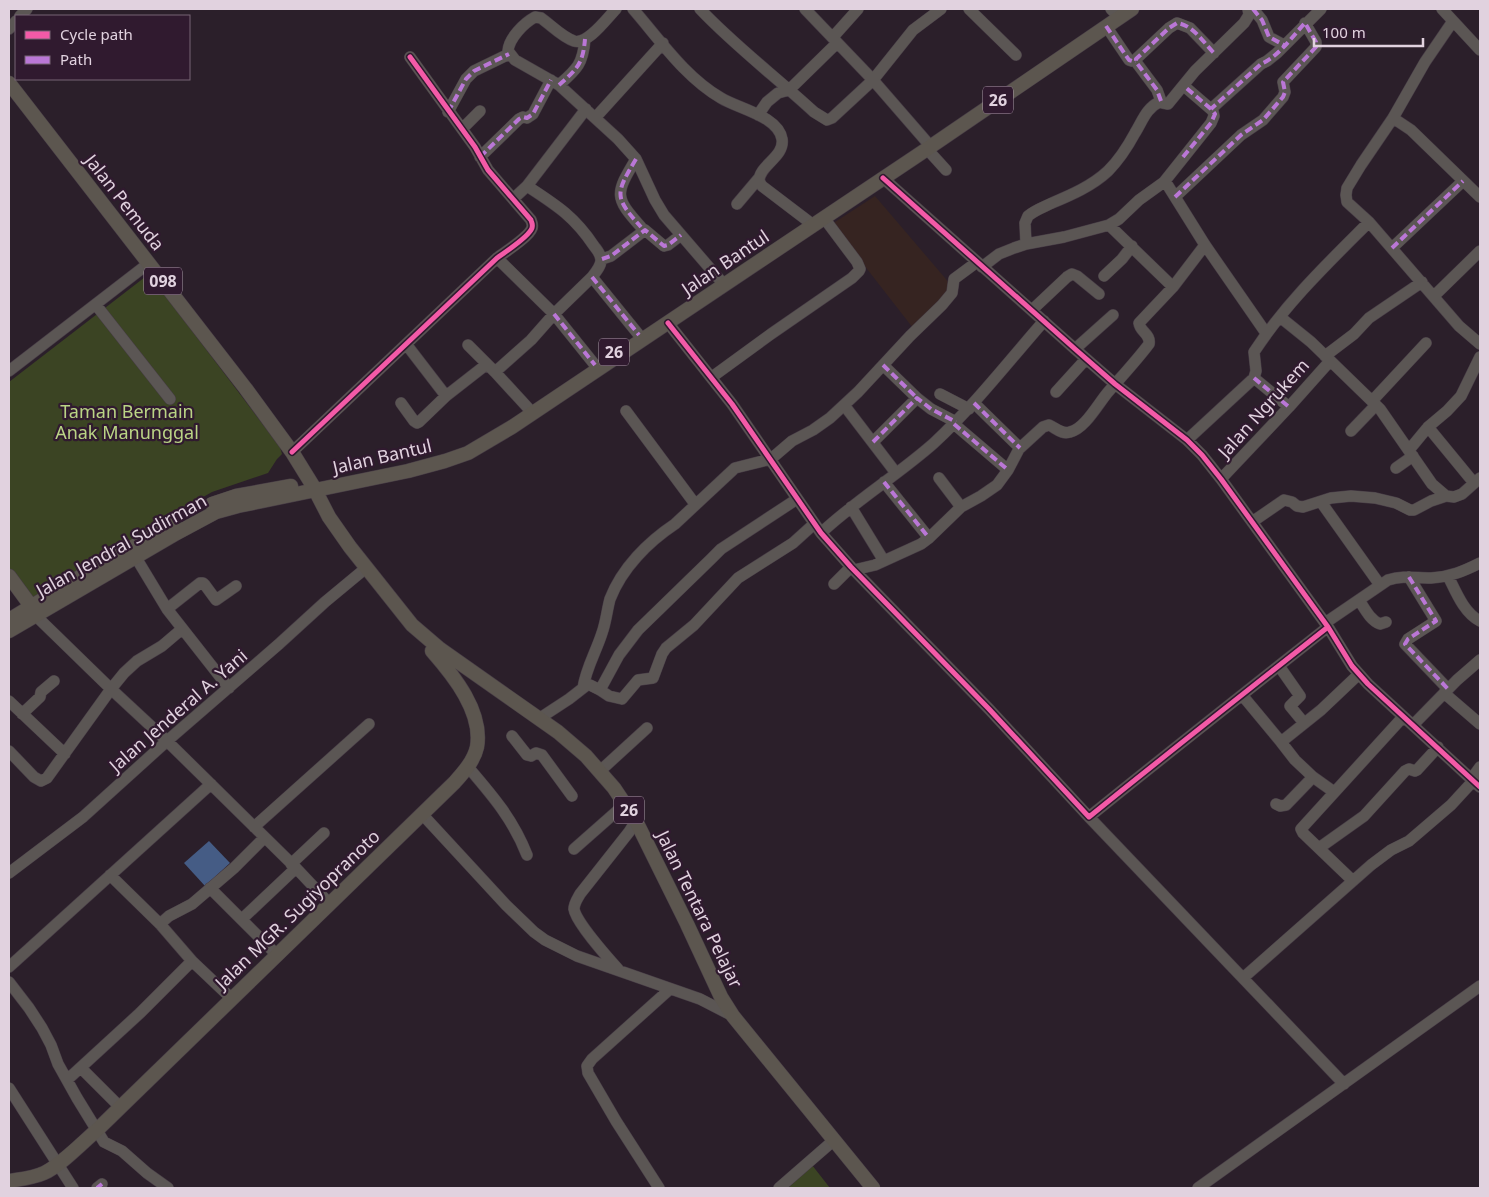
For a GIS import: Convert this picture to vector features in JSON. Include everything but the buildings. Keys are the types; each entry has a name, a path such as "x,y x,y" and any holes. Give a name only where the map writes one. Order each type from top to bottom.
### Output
{"main road":[{"name":"Jalan Bantul","path":"313,487 425,467 468,453 512,427 720,280 808,221 1132,9"},
{"name":"Jalan Bantul","path":"313,487 447,453 491,433 595,365 668,323 884,178 926,145 1116,10"},
{"name":"Jalan Pemuda","path":"9,83 246,389 292,452 313,487"},
{"name":"Jalan Jendral Sudirman","path":"9,620 33,611 216,512 313,487"},
{"name":"Jalan Jendral Sudirman","path":"9,631 33,611 168,527 218,502 247,493 313,487"},
{"name":"Jalan Tentara Pelajar","path":"313,487 329,517 366,568 416,629 440,650 540,718 573,744 600,771 636,820 721,997 733,1016 873,1188"},
{"path":"9,576 33,611"},
{"name":"Jalan MGR. Sugiyopranoto","path":"9,1181 46,1172 97,1130 454,783 468,767 477,749 478,737 475,717 469,701 442,662 402,613"}],"street":[{"path":"616,9 586,39 580,41 573,40 541,18 535,17 511,41 508,49 509,54 515,60 555,83 618,139 636,159 659,209 720,280"},
{"path":"633,9 690,73 711,92 758,115 775,126 779,131 782,142 780,150 737,204"},
{"path":"700,9 717,28 817,115 829,120 873,80 912,30 941,9"},
{"path":"805,9 873,80 946,170"},
{"path":"758,115 767,102 778,93 789,90 835,40 858,9"},
{"path":"969,9 1016,54"},
{"path":"1106,26 1129,60 1136,61 1157,90 1163,104 1168,104 1195,71 1244,23 1249,15 1248,9"},
{"path":"1253,9 1262,20 1269,37 1284,45"},
{"path":"1211,108 1261,64 1267,61 1321,9"},
{"path":"1442,9 1480,50"},
{"path":"1453,21 1425,62 1393,118 1361,165 1347,188 1346,195 1347,202 1369,222 1459,326 1480,344"},
{"path":"1175,197 1241,135 1263,120 1282,98 1284,92 1283,82 1316,47 1316,42 1305,23"},
{"path":"1136,61 1136,58 1169,28 1177,24 1190,28 1214,53"},
{"path":"480,157 519,119 527,118 533,114 555,83 572,73 584,55 586,39"},
{"path":"595,118 663,43"},
{"path":"448,112 466,79 474,71 509,54"},
{"path":"292,452 497,258 527,235 532,228 530,220 488,170 475,147 410,57"},
{"path":"583,688 586,674 601,636 610,602 618,583 642,551 675,524 735,468 771,459 792,441 822,424 844,405 942,305 953,290 954,279 999,254 1026,244 1064,237 1109,225 1119,219 1139,200 1162,183 1215,114 1211,108 1184,86"},
{"path":"1026,244 1025,223 1028,216 1075,193 1104,174 1114,165 1125,149 1148,110 1161,101"},
{"path":"513,199 527,186 586,109"},
{"path":"462,129 480,111"},
{"path":"1393,118 1411,130 1480,196"},
{"path":"636,159 624,178 620,194 624,206 641,227"},
{"path":"759,178 762,186 808,221"},
{"path":"884,178 1086,359 1187,440 1202,455 1326,625 1352,666 1403,717 1475,782"},
{"path":"1392,248 1463,181"},
{"path":"1162,183 1175,197 1205,245 1266,333"},
{"path":"401,403 414,421 418,423 446,396 531,340 597,271 602,259 588,236 568,214 527,186"},
{"path":"712,377 852,278 859,271 857,262 824,218"},
{"path":"1187,440 1254,378 1256,371 1254,352 1266,333 1302,290 1369,222"},
{"path":"1109,225 1173,287"},
{"path":"602,259 611,256 645,230 664,246 670,244 681,235"},
{"path":"834,584 853,568 865,568 884,561 921,544 929,538 961,507 997,485 1020,448 1046,425 1065,433 1070,433 1078,428 1149,344 1149,336 1140,327 1139,323 1173,287 1205,245"},
{"path":"1104,276 1122,259 1132,246"},
{"path":"1434,296 1480,251"},
{"path":"497,258 554,314 595,365"},
{"path":"9,371 149,264"},
{"path":"1032,310 1072,274 1099,294"},
{"path":"592,276 641,337"},
{"name":"Jalan Ngrukem","path":"1221,479 1289,407 1327,358 1369,318 1422,282"},
{"path":"96,305 170,399"},
{"path":"1075,349 1113,315"},
{"path":"1280,317 1311,342 1374,403 1432,484 1446,496"},
{"path":"540,718 587,685 609,696 622,699 638,680 653,678 666,648 694,624 738,578 851,507 919,456 971,406 1044,321"},
{"path":"668,323 712,377 771,459 817,528 1344,1084"},
{"path":"1351,431 1426,343"},
{"path":"406,344 446,396"},
{"path":"468,346 529,409"},
{"path":"1396,468 1411,453 1428,427 1461,396 1480,357"},
{"path":"1056,392 1086,359"},
{"path":"883,365 917,398 955,423 1008,470"},
{"path":"1254,378 1289,407"},
{"path":"940,394 971,406 1020,448"},
{"path":"873,442 917,398"},
{"path":"844,405 896,473"},
{"path":"626,411 695,504"},
{"path":"1252,522 1284,500 1303,507 1331,498 1367,498 1396,503 1414,510 1430,501 1462,494 1477,480 1428,427"},
{"path":"939,478 961,507"},
{"path":"884,482 929,538"},
{"path":"600,690 619,654 638,630 721,549 797,499"},
{"path":"1321,502 1380,585"},
{"path":"851,507 884,561"},
{"path":"135,556 167,609 229,688"},
{"path":"1089,817 1212,717 1279,666 1326,625 1380,585 1388,580 1399,577 1431,578 1448,576 1480,563"},
{"name":"Jalan Jenderal A. Yani","path":"9,873 83,817 167,741 366,568"},
{"path":"1448,576 1466,610 1480,621"},
{"path":"1409,577 1436,620 1408,639 1405,644 1446,691 1480,724"},
{"path":"167,609 200,583 205,585 216,600 236,586"},
{"path":"1359,600 1374,621 1380,624 1386,622"},
{"path":"33,611 111,689 211,784 330,904"},
{"path":"9,751 34,777 41,781 47,778 111,689 129,668 162,646 182,629"},
{"path":"1413,725 1480,660"},
{"path":"1279,666 1300,696 1290,706 1304,723"},
{"path":"1281,742 1321,710 1359,674"},
{"path":"22,714 54,680"},
{"path":"1242,695 1295,760 1313,777 1334,792"},
{"path":"9,701 65,754"},
{"path":"1353,881 1301,829 1403,717"},
{"path":"254,827 369,724"},
{"path":"600,771 648,728"},
{"path":"512,736 526,754 529,756 536,752 542,756 572,796"},
{"path":"1319,848 1364,816 1405,771 1409,769 1417,770 1438,747"},
{"path":"468,767 516,828 526,855"},
{"path":"1243,978 1385,853 1409,840 1451,805 1475,782 1480,767"},
{"path":"1276,804 1280,806 1286,805 1313,777"},
{"path":"9,966 211,784"},
{"path":"574,849 625,804"},
{"path":"422,814 506,905 545,940 567,951 700,999 733,1016"},
{"path":"620,971 582,924 574,910 580,894 629,832 636,820"},
{"path":"242,920 324,833"},
{"path":"160,924 169,916 187,908 234,868 264,838"},
{"path":"110,875 160,924 192,961 232,999"},
{"path":"210,888 277,955"},
{"path":"67,1080 140,1013 192,961"},
{"path":"9,982 42,1028 58,1064 104,1142 122,1151 168,1188"},
{"path":"1198,1188 1480,986"},
{"path":"659,1188 616,1121 587,1070 587,1066 592,1059 670,989"},
{"path":"81,1068 120,1107"},
{"path":"9,1088 73,1188"},
{"path":"779,1188 833,1141"}],"shaded area":[{"path":"875,196 951,285 951,290 913,328 832,224"}],"green space":[{"name":"Taman Bermain Anak Manunggal","path":"149,274 280,447 282,454 268,473 212,492 166,518 32,604 9,576 9,382"},
{"path":"812,1165 830,1188 788,1188"}],"water":[{"path":"209,841 230,863 205,886 184,863"}],"marked path":[{"path":"1253,9 1262,20 1269,37 1284,45"},
{"path":"1161,101 1157,90 1136,62 1136,59 1169,28 1177,23 1183,24 1197,35 1214,53"},
{"path":"1175,197 1241,135 1263,120 1283,97 1285,92 1283,82 1316,47 1316,42 1305,23 1279,52 1261,64 1211,109"},
{"path":"1106,26 1129,60 1136,61"},
{"path":"559,85 570,75 581,60 585,39"},
{"path":"448,112 466,79 474,71 509,54"},
{"path":"480,157 519,119 527,118 533,114 551,80"},
{"path":"1183,157 1211,123 1215,114 1184,86"},
{"path":"636,159 624,180 620,195 626,209 641,227"},
{"path":"1392,248 1463,181"},
{"path":"602,259 611,256 645,230 664,246 681,235"},
{"path":"592,277 639,335"},
{"path":"554,314 595,365"},
{"path":"883,365 917,398"},
{"path":"1254,378 1289,407"},
{"path":"873,442 917,398 931,409 956,422"},
{"path":"974,403 1020,448"},
{"path":"954,424 1008,470"},
{"path":"884,482 929,538"},
{"path":"1409,577 1436,621 1408,639 1405,644 1448,689"},
{"path":"97,1188 102,1184"}],"cycle path":[{"path":"292,452 497,258 522,240 532,228 531,220 488,170 475,147 410,57"},
{"path":"883,178 1115,384 1187,440 1202,455 1328,627 1352,666 1368,684 1480,787"},
{"path":"668,323 732,404 821,533 851,567 989,709 1089,817 1328,627"}]}
